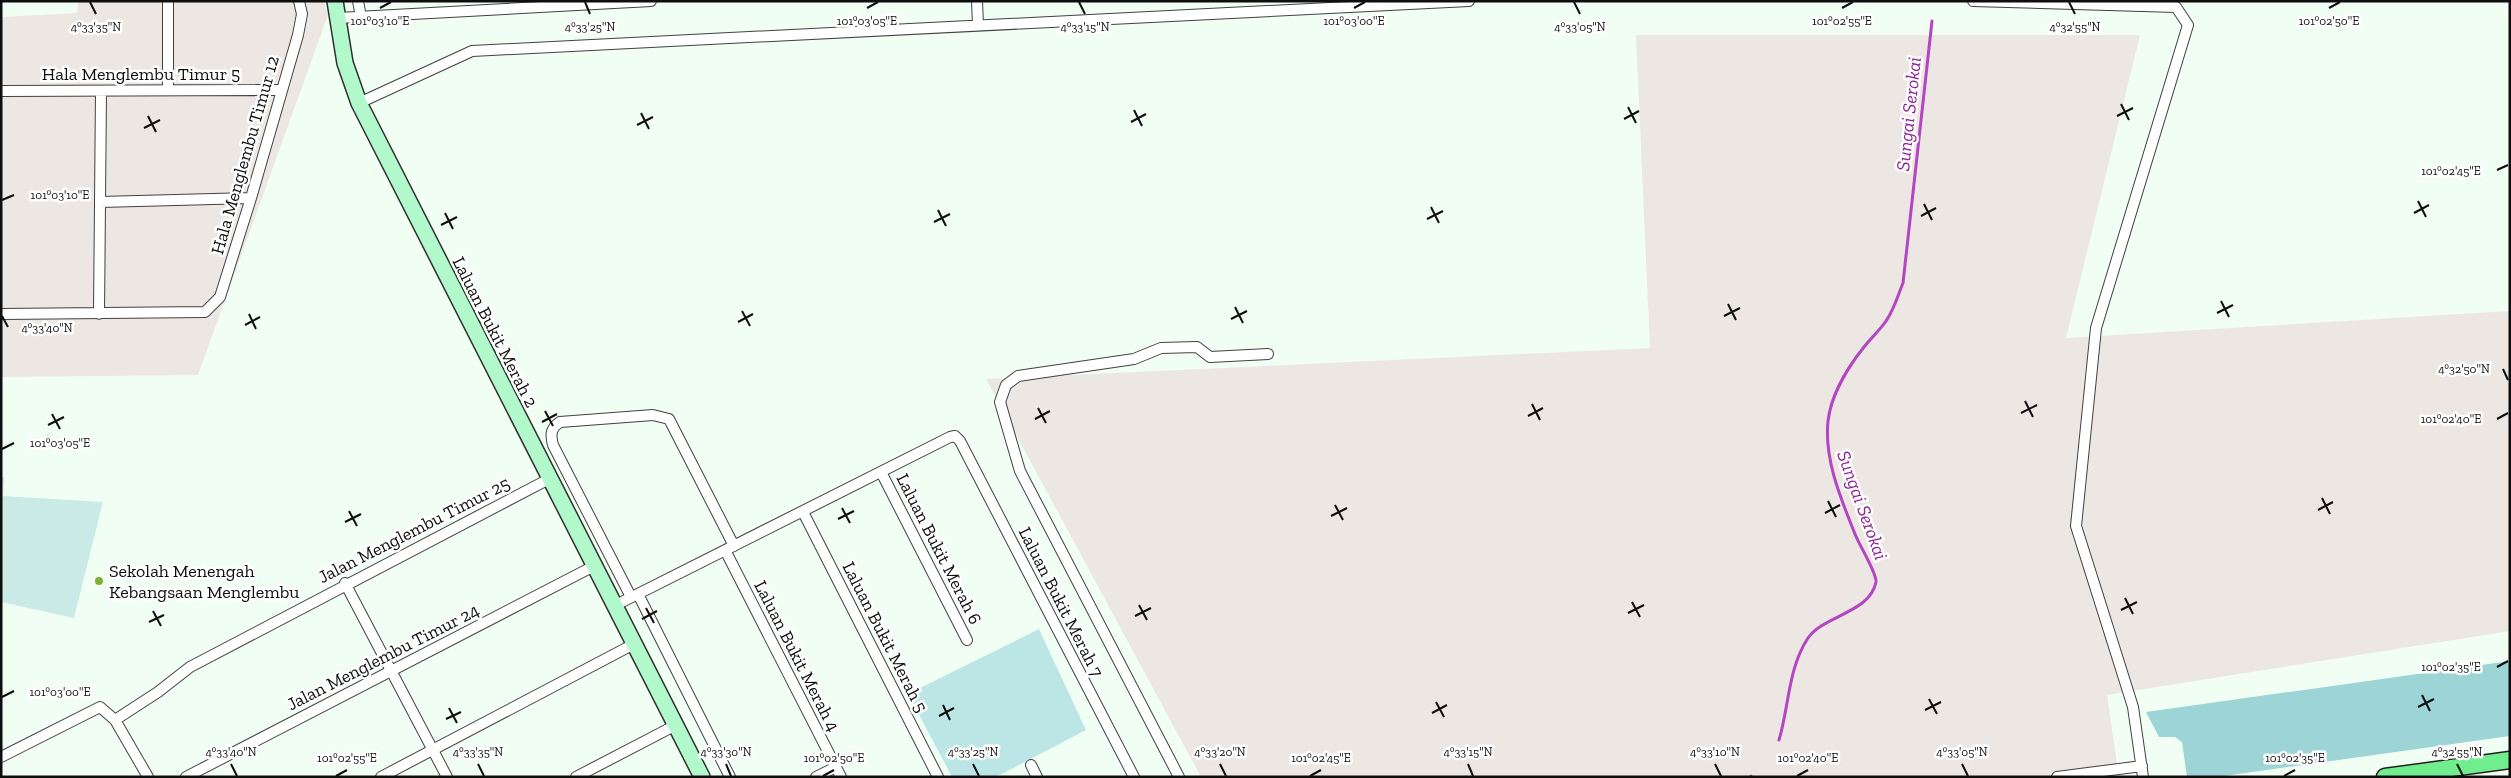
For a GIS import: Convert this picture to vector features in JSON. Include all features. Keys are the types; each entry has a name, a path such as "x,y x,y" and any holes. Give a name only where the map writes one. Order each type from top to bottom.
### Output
{"main road":[{"path":"2385,777 2510,760"}],"street":[{"path":"168,1 168,90"},
{"name":"Hala Menglembu Timur 12","path":"99,314 205,312 220,297 251,198 299,28 302,14 299,1"},
{"name":"Laluan Bukit Merah 2","path":"334,1 346,63 359,103 702,777"},
{"path":"358,1 361,17"},
{"path":"338,18 651,1"},
{"path":"977,1 978,25"},
{"path":"359,103 472,51 1396,3 1469,1"},
{"path":"1973,1 2176,7 2188,25 2096,328 2076,526 2133,707 2142,771 2057,777"},
{"name":"Hala Menglembu Timur 5","path":"1,91 282,90"},
{"path":"1,314 99,314 101,91"},
{"path":"100,202 251,198"},
{"path":"1178,777 1024,481 1000,402 1006,385 1018,376 1134,360 1161,348 1197,347 1210,357 1268,354"},
{"path":"729,548 669,419 653,415 560,422 554,426 551,433 553,445 730,777"},
{"name":"Laluan Bukit Merah 7","path":"881,472 950,437 955,436 960,441 1134,777"},
{"path":"614,606 881,472"},
{"name":"Laluan Bukit Merah 6","path":"881,472 967,640"},
{"name":"Jalan Menglembu Timur 25","path":"115,720 158,692 190,666 345,583 549,479"},
{"name":"Laluan Bukit Merah 5","path":"803,512 938,777"},
{"name":"Laluan Bukit Merah 4","path":"729,548 838,772"},
{"name":"Jalan Menglembu Timur 24","path":"186,777 594,566"},
{"path":"345,583 447,777"},
{"path":"382,777 634,644"},
{"path":"1,758 100,707 115,720 148,777"},
{"path":"576,777 676,725"},
{"path":"1031,765 1037,777"},
{"path":"816,777 838,772"}],"shaded area":[{"path":"78,1 324,1 328,15 198,375 1,377 1,17 77,13"},
{"path":"1636,35 2140,35 2066,338 2510,311 2510,631 2107,695 2119,777 1201,777 986,379 1650,348"},
{"path":"1,477 4,477 3,496 103,502 74,618 1,602"},
{"path":"1039,629 1086,730 996,777 952,777 908,694"},
{"path":"2510,661 2510,736 2217,777 2187,777 2182,742 2175,737 2159,737 2146,712"}],"waterway":[{"name":"Sungai Serokai","path":"1779,740 1796,662 1808,638 1815,630 1865,601 1872,592 1876,582 1874,572 1857,539 1839,493 1831,465 1827,436 1828,421 1836,391 1846,372 1889,317 1903,283 1932,21"}],"place":[{"name":"Sekolah Menengah Kebangsaan Menglembu","path":"99,581"}]}
